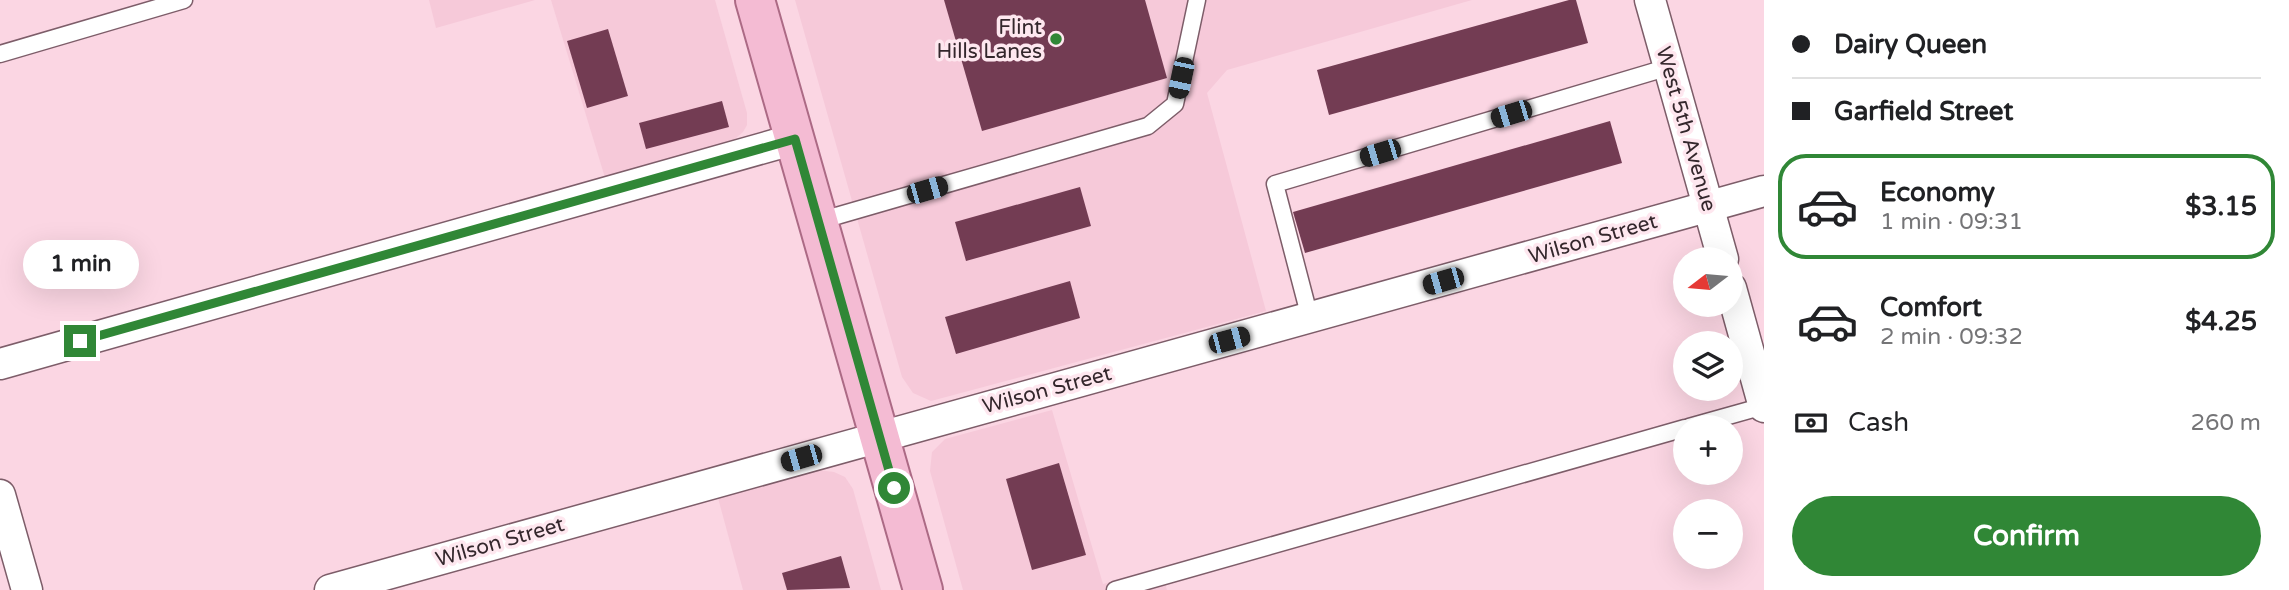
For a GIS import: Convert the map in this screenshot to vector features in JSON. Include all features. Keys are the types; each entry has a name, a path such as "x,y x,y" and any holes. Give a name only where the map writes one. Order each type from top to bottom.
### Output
{"main road":[{"path":"755,0 923,590"}],"street":[{"name":"West 5th Avenue","path":"1650,0 1720,247"},
{"path":"0,364 795,139"},
{"name":"Wilson Street","path":"330,590 1764,191"},
{"path":"1739,317 1764,407"},
{"path":"0,495 27,590"}],"lane":[{"path":"0,54 184,0"},
{"path":"819,221 1148,126 1175,104 1197,0"},
{"path":"1310,318 1275,184 1669,67"},
{"path":"1735,415 1764,407"},
{"path":"1115,590 1673,432"}],"shaded area":[{"path":"429,0 535,0 436,28"},
{"path":"551,0 715,0 747,113 747,125 743,132 730,143 606,181"},
{"path":"795,0 1472,0 1227,70 1207,93 1266,311 931,401 913,393 902,377"},
{"path":"1052,410 1103,584 1160,568 1167,590 963,590 930,471 932,452 945,439"},
{"path":"818,470 845,477 853,489 881,590 743,590 718,498"}],"building":[{"name":"Flint Hills Lanes","path":"944,0 1145,0 1167,78 982,131"},
{"path":"1576,0 1588,43 1329,115 1317,70"},
{"path":"608,29 628,96 587,108 567,41"},
{"path":"722,101 729,127 646,149 639,123"},
{"path":"1610,121 1622,163 1305,253 1293,212"},
{"path":"1080,187 1091,226 966,261 955,222"},
{"path":"1070,281 1080,318 956,354 945,317"},
{"path":"1059,463 1086,555 1032,570 1006,479"},
{"path":"841,556 850,588 787,590 782,573"}],"place":[{"name":"Flint Hills Lanes","path":"1056,39"}],"route":[{"path":"80,341 795,139 894,488"}]}
